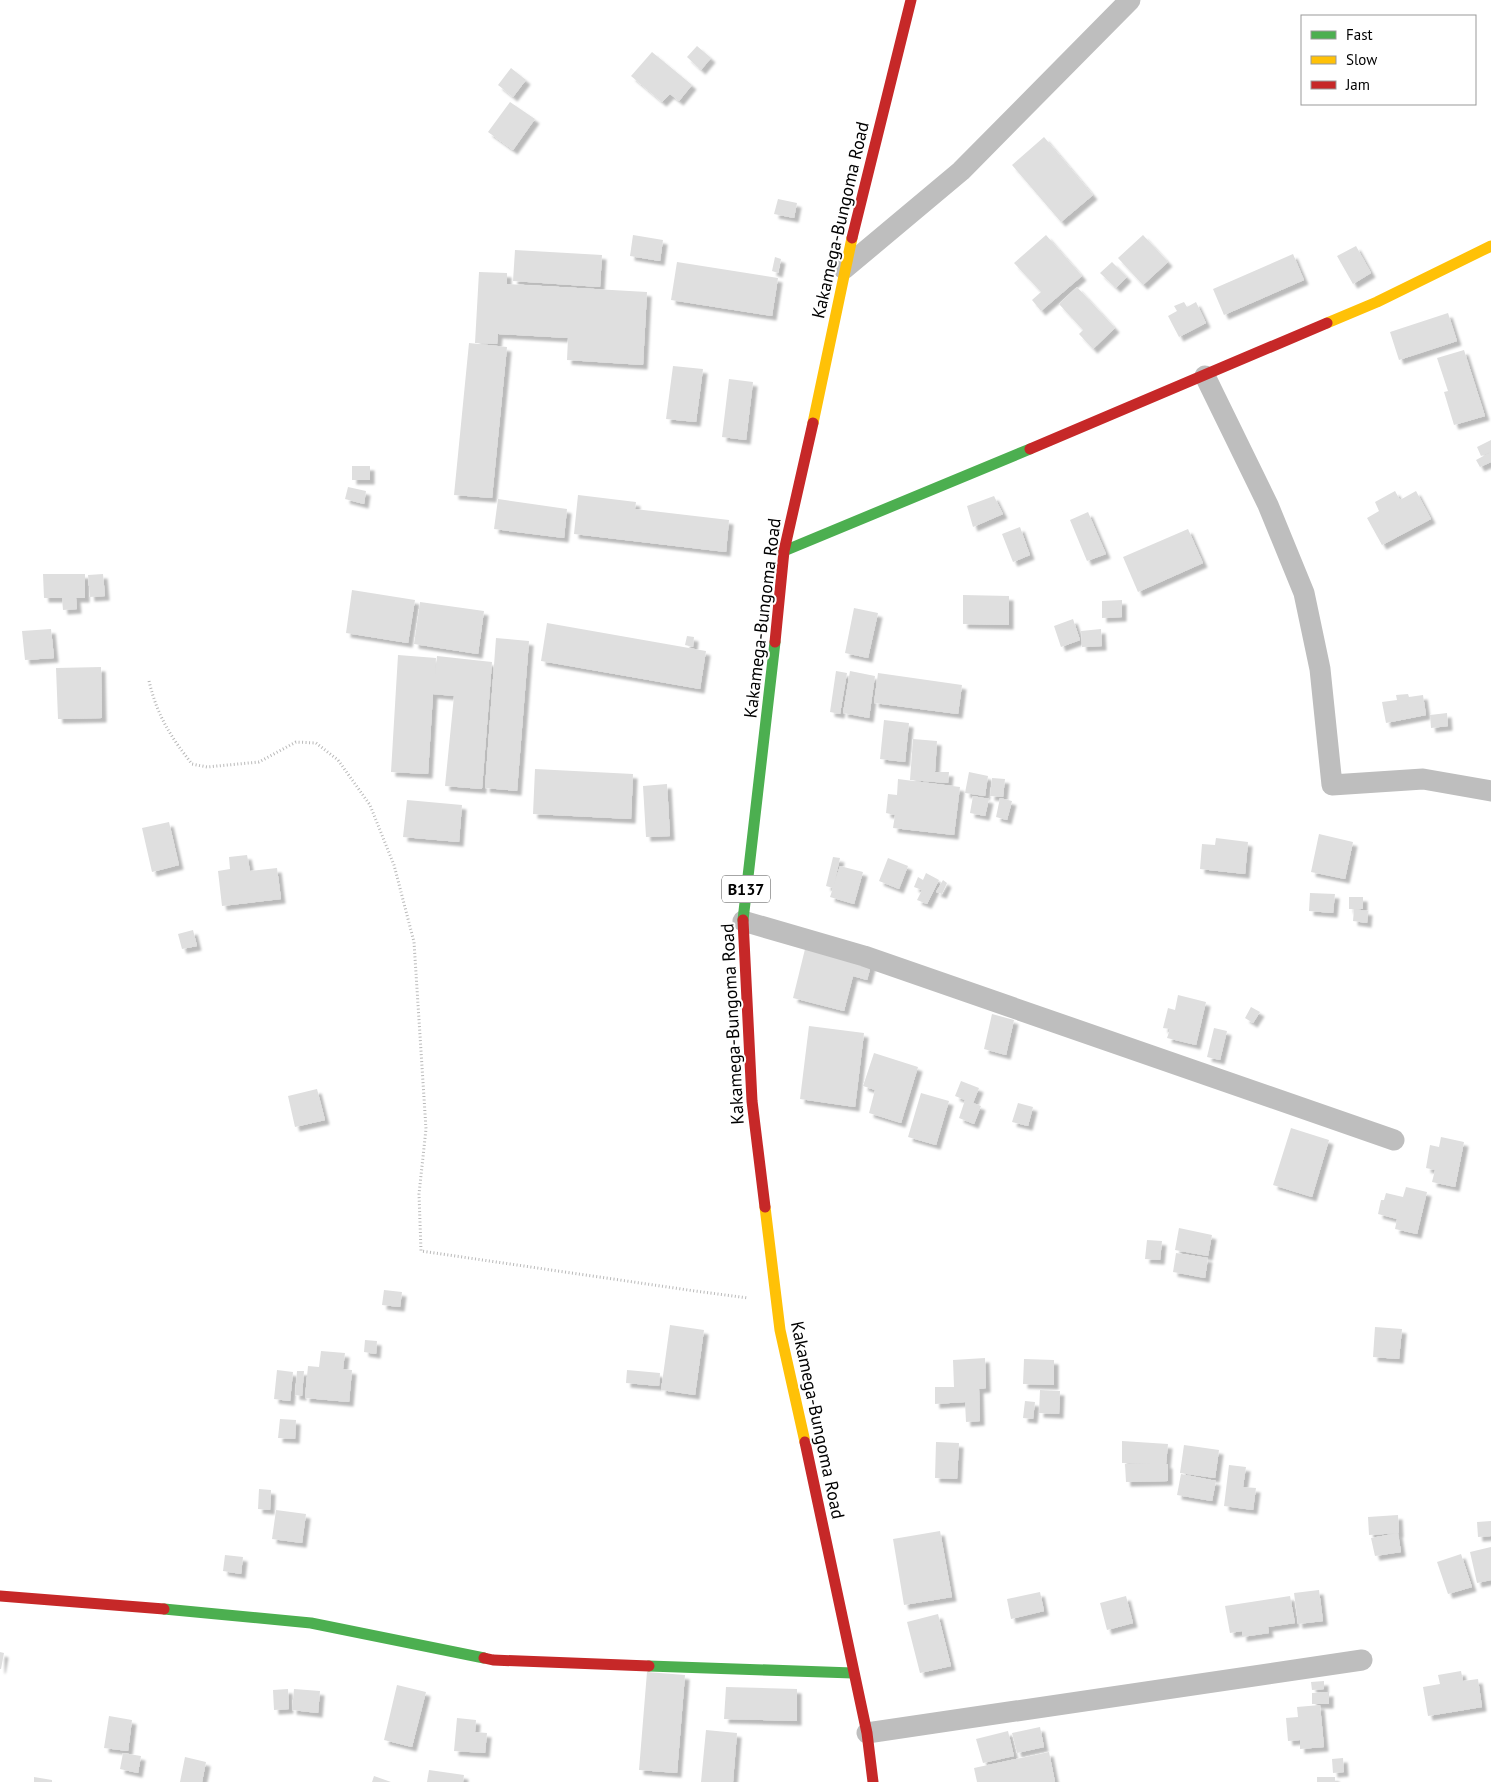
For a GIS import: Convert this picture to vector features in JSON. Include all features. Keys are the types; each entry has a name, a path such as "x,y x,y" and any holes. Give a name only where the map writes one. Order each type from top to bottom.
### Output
{"main road":[{"name":"Kakamega-Bungoma Road","path":"873,1782 867,1733 780,1330 752,1101 743,921 784,551 830,347 844,269 911,0"},
{"path":"784,551 1205,376 1376,302 1491,246"},
{"path":"0,1596 126,1605 311,1623 493,1660 853,1673"}],"street":[{"path":"844,269 961,171 1130,0"},
{"path":"1205,376 1268,505 1304,593 1320,669 1332,785 1423,780 1491,791"},
{"path":"743,921 873,959 1394,1140"},
{"path":"867,1733 1362,1660"}],"path":[{"path":"149,681 154,703 170,734 192,764 207,767 258,762 296,742 316,743 338,760 370,805 394,865 414,942 426,1129 419,1194 421,1251 776,1301"}],"building":[{"path":"697,46 711,58 701,70 687,57"},
{"path":"652,52 692,85 679,101 670,94 662,102 631,76"},
{"path":"511,68 526,80 513,97 498,85"},
{"path":"510,102 535,119 513,150 488,132"},
{"path":"1044,137 1093,195 1061,222 1012,165"},
{"path":"778,199 797,203 794,218 774,214"},
{"path":"633,235 663,240 660,261 630,256"},
{"path":"1046,235 1082,276 1041,311 1032,300 1041,292 1014,263"},
{"path":"1143,235 1168,262 1143,285 1118,258"},
{"path":"1356,246 1371,273 1353,284 1337,256"},
{"path":"515,250 602,255 600,287 513,281"},
{"path":"1293,254 1304,280 1224,315 1213,289"},
{"path":"775,257 781,259 778,273 772,271"},
{"path":"677,262 778,278 772,316 671,300"},
{"path":"1112,262 1127,277 1116,288 1100,273"},
{"path":"479,272 507,273 507,284 647,292 643,365 567,360 568,338 498,334 497,344 475,343"},
{"path":"1077,287 1115,328 1093,349 1079,334 1083,330 1059,304"},
{"path":"1184,302 1187,307 1196,302 1206,323 1179,337 1168,316 1177,311 1174,306"},
{"path":"1448,313 1457,341 1399,360 1390,332"},
{"path":"469,343 507,347 492,498 454,495"},
{"path":"1464,350 1485,416 1454,425 1444,392 1448,391 1437,358"},
{"path":"673,366 703,369 696,422 666,419"},
{"path":"729,379 753,382 746,440 722,437"},
{"path":"1491,440 1491,452 1481,456 1477,447"},
{"path":"1491,452 1491,462 1480,467 1476,460"},
{"path":"352,466 370,466 370,480 352,480"},
{"path":"348,487 366,491 364,504 345,499"},
{"path":"1395,491 1400,500 1416,491 1431,519 1382,545 1367,518 1379,511 1375,502"},
{"path":"578,495 636,502 635,509 729,520 726,552 574,534"},
{"path":"994,496 1003,514 973,527 967,506"},
{"path":"498,499 567,509 564,538 494,529"},
{"path":"1088,512 1106,554 1087,561 1070,520"},
{"path":"1020,527 1030,555 1013,562 1002,534"},
{"path":"1188,529 1203,563 1138,592 1123,557"},
{"path":"43,574 85,574 85,598 76,598 77,609 63,610 62,598 44,598"},
{"path":"103,574 105,596 90,597 88,575"},
{"path":"352,590 415,600 408,643 346,633"},
{"path":"963,595 1009,596 1009,625 963,624"},
{"path":"1122,600 1122,617 1102,618 1102,601"},
{"path":"420,602 484,611 478,654 414,644"},
{"path":"854,608 878,613 868,658 845,653"},
{"path":"1073,619 1080,640 1061,647 1054,626"},
{"path":"547,623 706,651 700,689 541,661"},
{"path":"51,629 54,658 25,660 22,631"},
{"path":"1101,629 1102,646 1082,647 1081,631"},
{"path":"687,636 694,637 693,647 685,645"},
{"path":"496,638 529,641 517,791 485,788"},
{"path":"398,655 436,658 435,675 437,656 492,662 482,789 445,786 454,696 433,694 428,774 391,772"},
{"path":"101,667 102,718 58,719 56,668"},
{"path":"836,671 847,673 840,714 830,712"},
{"path":"850,671 875,676 869,718 843,713"},
{"path":"878,673 962,685 958,714 874,703"},
{"path":"1408,694 1409,697 1423,695 1426,715 1386,723 1382,702 1397,700 1396,695"},
{"path":"1447,713 1448,726 1431,728 1430,715"},
{"path":"884,720 909,723 905,762 880,759"},
{"path":"913,739 937,741 935,772 949,772 948,783 910,780"},
{"path":"535,769 633,774 631,819 533,814"},
{"path":"969,772 988,776 985,796 965,793"},
{"path":"992,778 1005,779 1003,797 990,796"},
{"path":"898,779 960,787 954,835 893,828 895,815 886,813 888,794 897,795"},
{"path":"667,784 670,836 646,837 643,786"},
{"path":"973,796 989,799 985,816 970,813"},
{"path":"1000,798 1012,801 1007,820 996,817"},
{"path":"407,800 462,805 459,842 403,837"},
{"path":"169,822 179,865 152,872 142,828"},
{"path":"1319,834 1353,842 1345,879 1311,872"},
{"path":"1216,838 1248,842 1245,874 1200,869 1202,844 1215,845"},
{"path":"247,855 250,871 277,868 281,899 222,906 218,871 230,869 229,857"},
{"path":"833,857 840,858 834,884 840,866 863,872 854,904 830,897 833,888 826,886"},
{"path":"888,858 908,866 899,889 879,881"},
{"path":"926,873 939,880 927,904 917,900 922,890 914,887 918,877 923,880"},
{"path":"943,880 947,883 942,894 936,892"},
{"path":"1310,893 1335,894 1333,913 1309,911"},
{"path":"1349,897 1363,897 1363,909 1349,909"},
{"path":"1354,909 1368,911 1367,923 1353,921"},
{"path":"193,930 197,946 182,949 178,934"},
{"path":"806,945 872,962 867,980 853,976 844,1011 793,998"},
{"path":"1178,995 1206,1002 1196,1045 1167,1038 1170,1029 1163,1028 1168,1008 1175,1010"},
{"path":"1251,1007 1260,1012 1253,1023 1245,1018"},
{"path":"992,1014 1014,1020 1006,1055 984,1049"},
{"path":"809,1026 864,1033 855,1107 800,1099"},
{"path":"1214,1028 1227,1031 1220,1060 1207,1057"},
{"path":"874,1053 918,1067 901,1123 869,1113 875,1090 863,1086"},
{"path":"961,1081 979,1088 973,1103 981,1106 974,1124 959,1118 965,1100 955,1096"},
{"path":"317,1089 325,1120 295,1127 288,1096"},
{"path":"921,1093 949,1101 936,1145 908,1137"},
{"path":"1018,1103 1033,1107 1028,1126 1012,1122"},
{"path":"1291,1128 1329,1140 1312,1197 1273,1185"},
{"path":"1441,1137 1464,1142 1455,1187 1432,1182 1435,1170 1426,1168 1430,1145 1439,1147"},
{"path":"1406,1187 1427,1192 1417,1234 1395,1229 1397,1219 1378,1214 1381,1200 1384,1200 1386,1193 1403,1197"},
{"path":"1179,1228 1212,1235 1208,1256 1175,1250"},
{"path":"1147,1240 1162,1241 1160,1260 1145,1259"},
{"path":"1176,1253 1208,1258 1205,1278 1173,1272"},
{"path":"384,1290 402,1292 400,1307 382,1305"},
{"path":"670,1325 704,1330 695,1395 661,1390"},
{"path":"1375,1327 1402,1329 1399,1359 1373,1357"},
{"path":"365,1340 377,1341 376,1354 364,1352"},
{"path":"321,1351 345,1353 343,1369 352,1370 349,1402 305,1398 308,1366 319,1367"},
{"path":"985,1358 986,1388 979,1389 980,1421 966,1422 965,1402 935,1404 935,1387 954,1387 953,1360"},
{"path":"1024,1359 1054,1360 1054,1385 1023,1384"},
{"path":"277,1370 293,1372 290,1401 274,1399"},
{"path":"627,1370 660,1373 659,1386 626,1383"},
{"path":"297,1371 304,1371 302,1396 295,1395"},
{"path":"1040,1390 1060,1391 1059,1414 1039,1413"},
{"path":"1025,1401 1035,1402 1033,1419 1023,1418"},
{"path":"280,1419 296,1420 295,1439 278,1438"},
{"path":"1122,1441 1168,1444 1166,1464 1168,1464 1168,1481 1126,1482 1125,1464 1150,1463 1122,1463"},
{"path":"936,1442 959,1443 957,1479 935,1478"},
{"path":"1184,1445 1219,1450 1215,1478 1180,1473"},
{"path":"1229,1465 1246,1467 1243,1487 1256,1488 1253,1510 1224,1506"},
{"path":"1181,1474 1216,1481 1212,1501 1177,1495"},
{"path":"259,1489 271,1490 270,1510 258,1509"},
{"path":"276,1510 306,1514 302,1543 272,1539"},
{"path":"1398,1515 1399,1533 1369,1535 1368,1517"},
{"path":"1491,1521 1491,1536 1478,1537 1477,1522"},
{"path":"940,1531 952,1597 904,1605 893,1539"},
{"path":"1398,1533 1401,1552 1375,1556 1371,1538"},
{"path":"1491,1547 1491,1580 1477,1583 1470,1552"},
{"path":"1461,1554 1472,1587 1448,1594 1437,1562"},
{"path":"225,1555 243,1557 241,1574 223,1571"},
{"path":"1319,1590 1323,1621 1298,1624 1294,1593"},
{"path":"1040,1592 1044,1611 1011,1619 1007,1599"},
{"path":"1126,1596 1133,1623 1107,1630 1100,1603"},
{"path":"1290,1596 1295,1623 1268,1627 1269,1633 1242,1637 1242,1631 1230,1633 1225,1606"},
{"path":"938,1614 951,1666 920,1673 907,1622"},
{"path":"0,1652 4,1653 1,1669 0,1669"},
{"path":"1461,1671 1463,1681 1478,1679 1482,1707 1428,1716 1423,1687 1440,1684 1438,1675"},
{"path":"647,1672 685,1675 677,1773 639,1770"},
{"path":"1324,1681 1324,1689 1312,1690 1311,1682"},
{"path":"397,1685 426,1692 412,1747 384,1740"},
{"path":"726,1687 797,1689 797,1721 724,1719"},
{"path":"288,1689 289,1709 274,1710 273,1690"},
{"path":"294,1689 320,1691 318,1713 292,1710"},
{"path":"1329,1692 1329,1704 1312,1704 1312,1693"},
{"path":"1320,1705 1324,1747 1300,1749 1300,1740 1288,1741 1286,1718 1298,1717 1297,1707"},
{"path":"109,1716 132,1720 128,1751 104,1748"},
{"path":"457,1718 476,1720 475,1732 487,1733 485,1753 454,1751"},
{"path":"1040,1727 1044,1747 1017,1753 1012,1733"},
{"path":"706,1730 737,1733 733,1782 701,1782"},
{"path":"1008,1731 1014,1756 983,1763 976,1739"},
{"path":"1049,1752 1055,1782 977,1782 974,1768"},
{"path":"123,1753 141,1756 138,1773 120,1769"},
{"path":"185,1757 206,1762 202,1782 180,1782"},
{"path":"1343,1758 1344,1772 1333,1773 1332,1759"},
{"path":"429,1770 464,1775 463,1782 427,1782"},
{"path":"374,1776 391,1782 372,1782"},
{"path":"34,1777 52,1780 52,1782 34,1782"},
{"path":"1317,1777 1335,1777 1335,1782 1317,1782"}],"traffic: fast":[{"path":"784,551 1030,449"},
{"path":"743,920 775,642"},
{"path":"164,1609 311,1623 484,1658"},
{"path":"649,1666 853,1673"}],"traffic: slow":[{"path":"813,423 852,238"},
{"path":"1327,323 1377,302 1491,246"},
{"path":"765,1207 780,1330 805,1442"}],"traffic: jam":[{"path":"852,238 911,0"},
{"path":"1030,449 1327,323"},
{"path":"775,642 784,551 813,423"},
{"path":"743,920 752,1101 765,1207"},
{"path":"805,1442 867,1733 873,1782"},
{"path":"0,1596 164,1609"},
{"path":"484,1658 493,1660 649,1666"}]}
